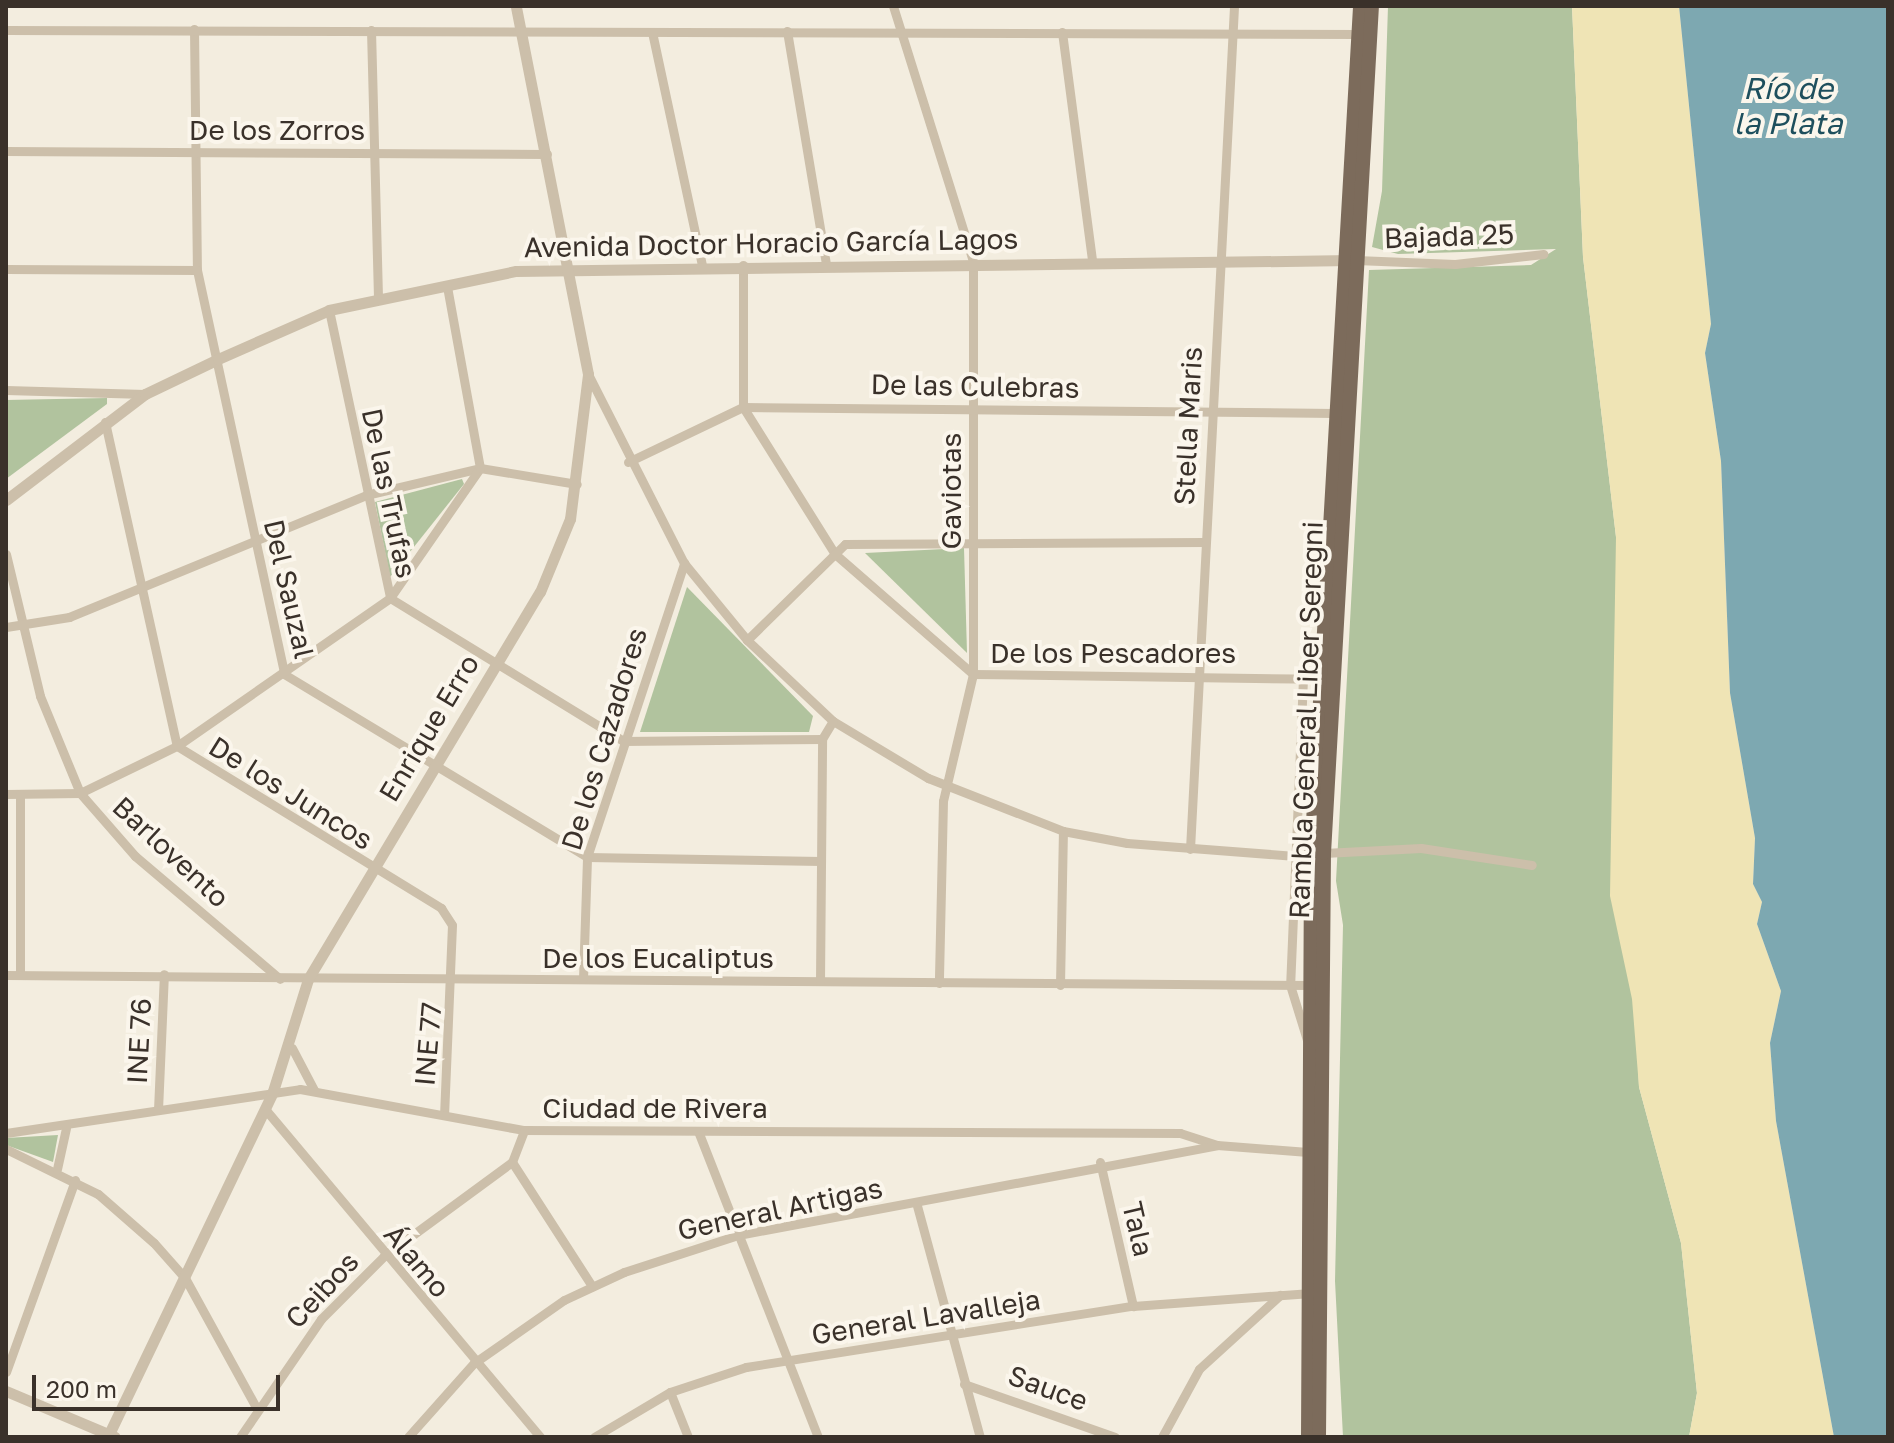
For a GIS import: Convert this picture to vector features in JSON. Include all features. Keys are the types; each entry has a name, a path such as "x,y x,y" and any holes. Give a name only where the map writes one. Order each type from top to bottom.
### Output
{"main road":[{"name":"Rambla General Liber Seregni","path":"1308,1437 1309,985 1350,260 1360,6"},
{"name":"Rambla General Liber Seregni","path":"1319,1437 1319,679 1334,413 1372,6"}],"street":[{"name":"Enrique Erro","path":"112,1435 292,1048 308,979 557,557 577,484 588,374 516,6"},
{"name":"Gaviotas","path":"893,6 973,262 973,674 946,786 939,983"},
{"name":"Stella Maris","path":"1190,849 1210,412 1234,6"},
{"name":"Del Sauzal","path":"194,29 197,270 284,674 587,857 821,861"},
{"path":"6,30 1358,34"},
{"path":"371,30 378,299"},
{"path":"787,31 826,263"},
{"path":"652,32 702,265"},
{"path":"1062,32 1092,261"},
{"name":"De los Zorros","path":"6,151 547,154"},
{"name":"Bajada 25","path":"1350,260 1455,264 1543,254"},
{"name":"Avenida Doctor Horacio García Lagos","path":"6,500 145,394 329,310 447,286 569,266 1350,260"},
{"path":"743,265 743,407"},
{"path":"6,269 197,270"},
{"path":"6,794 80,793 177,746 390,598 480,468 447,286"},
{"name":"De las Trufas","path":"329,310 390,598 623,741"},
{"path":"588,374 628,462 684,563 747,640 833,721 946,786 1063,831 1190,849 1294,857 1421,848 1532,865"},
{"path":"6,390 145,394"},
{"name":"De las Culebras","path":"628,462 743,407 972,406 1334,413"},
{"name":"De los Pescadores","path":"743,407 835,554 973,674 1199,674 1319,679"},
{"name":"De los Juncos","path":"105,422 139,589 177,746 447,915 455,979"},
{"path":"6,627 27,628 139,589 366,495 480,468 577,484"},
{"path":"747,640 845,544 1204,542"},
{"name":"Barlovento","path":"6,554 27,628 40,696 80,793 135,856 280,979"},
{"name":"De los Cazadores","path":"583,979 587,857 684,563"},
{"path":"1303,678 1290,985 1309,1047"},
{"path":"820,981 822,739 833,721"},
{"path":"623,741 822,739"},
{"path":"20,794 20,975"},
{"path":"1060,985 1063,831"},
{"name":"INE 76","path":"158,1110 164,974"},
{"name":"De los Eucaliptus","path":"6,975 1309,985"},
{"name":"INE 77","path":"444,1112 455,979"},
{"path":"292,1048 314,1090"},
{"name":"Ciudad de Rivera","path":"6,1133 66,1128 273,1091 314,1090 444,1112 524,1130 1180,1133 1217,1145 1308,1152"},
{"name":"Álamo","path":"265,1109 384,1256 540,1437"},
{"path":"57,1169 66,1128"},
{"path":"524,1130 512,1162 592,1286"},
{"path":"698,1131 818,1437"},
{"name":"General Artigas","path":"408,1437 474,1363 592,1286 738,1235 916,1202 1100,1162 1217,1145"},
{"path":"6,1149 57,1169 128,1219 185,1278 256,1407"},
{"name":"Ceibos","path":"240,1437 256,1407 321,1319 384,1256 512,1162"},
{"name":"Tala","path":"1100,1162 1133,1306"},
{"path":"6,1372 75,1180"},
{"path":"916,1202 948,1336 980,1437"},
{"name":"General Lavalleja","path":"594,1437 670,1392 788,1361 1133,1306 1308,1293"},
{"path":"1162,1437 1199,1369 1280,1295"},
{"name":"Sauce","path":"964,1384 1115,1437"},
{"path":"6,1391 112,1435"},
{"path":"670,1392 688,1437"}],"green space":[{"path":"1388,6 1572,6 1583,257 1616,537 1639,1087 1681,1243 1697,1393 1689,1437 1343,1437 1335,1281 1343,925 1336,881 1369,270 1531,265 1556,249 1398,254 1372,247 1382,191"},
{"path":"107,398 107,404 6,479 6,400"},
{"path":"462,479 464,484 390,577 375,502"},
{"path":"964,548 967,653 865,553"},
{"path":"687,587 813,716 809,732 640,732"},
{"path":"58,1135 53,1162 6,1145 6,1138"}],"sand":[{"path":"1572,6 1679,6 1711,324 1705,353 1721,461 1730,693 1755,838 1753,884 1762,902 1757,924 1781,991 1770,1043 1776,1121 1834,1437 1689,1437 1697,1393 1681,1243 1639,1087 1632,999 1610,896 1616,537 1583,257"}],"water":[{"name":"Río de la Plata","path":"1679,6 1888,6 1888,1437 1834,1437 1776,1121 1770,1043 1781,991 1757,924 1762,902 1753,884 1755,838 1730,693 1721,461 1705,353 1711,324"}]}
